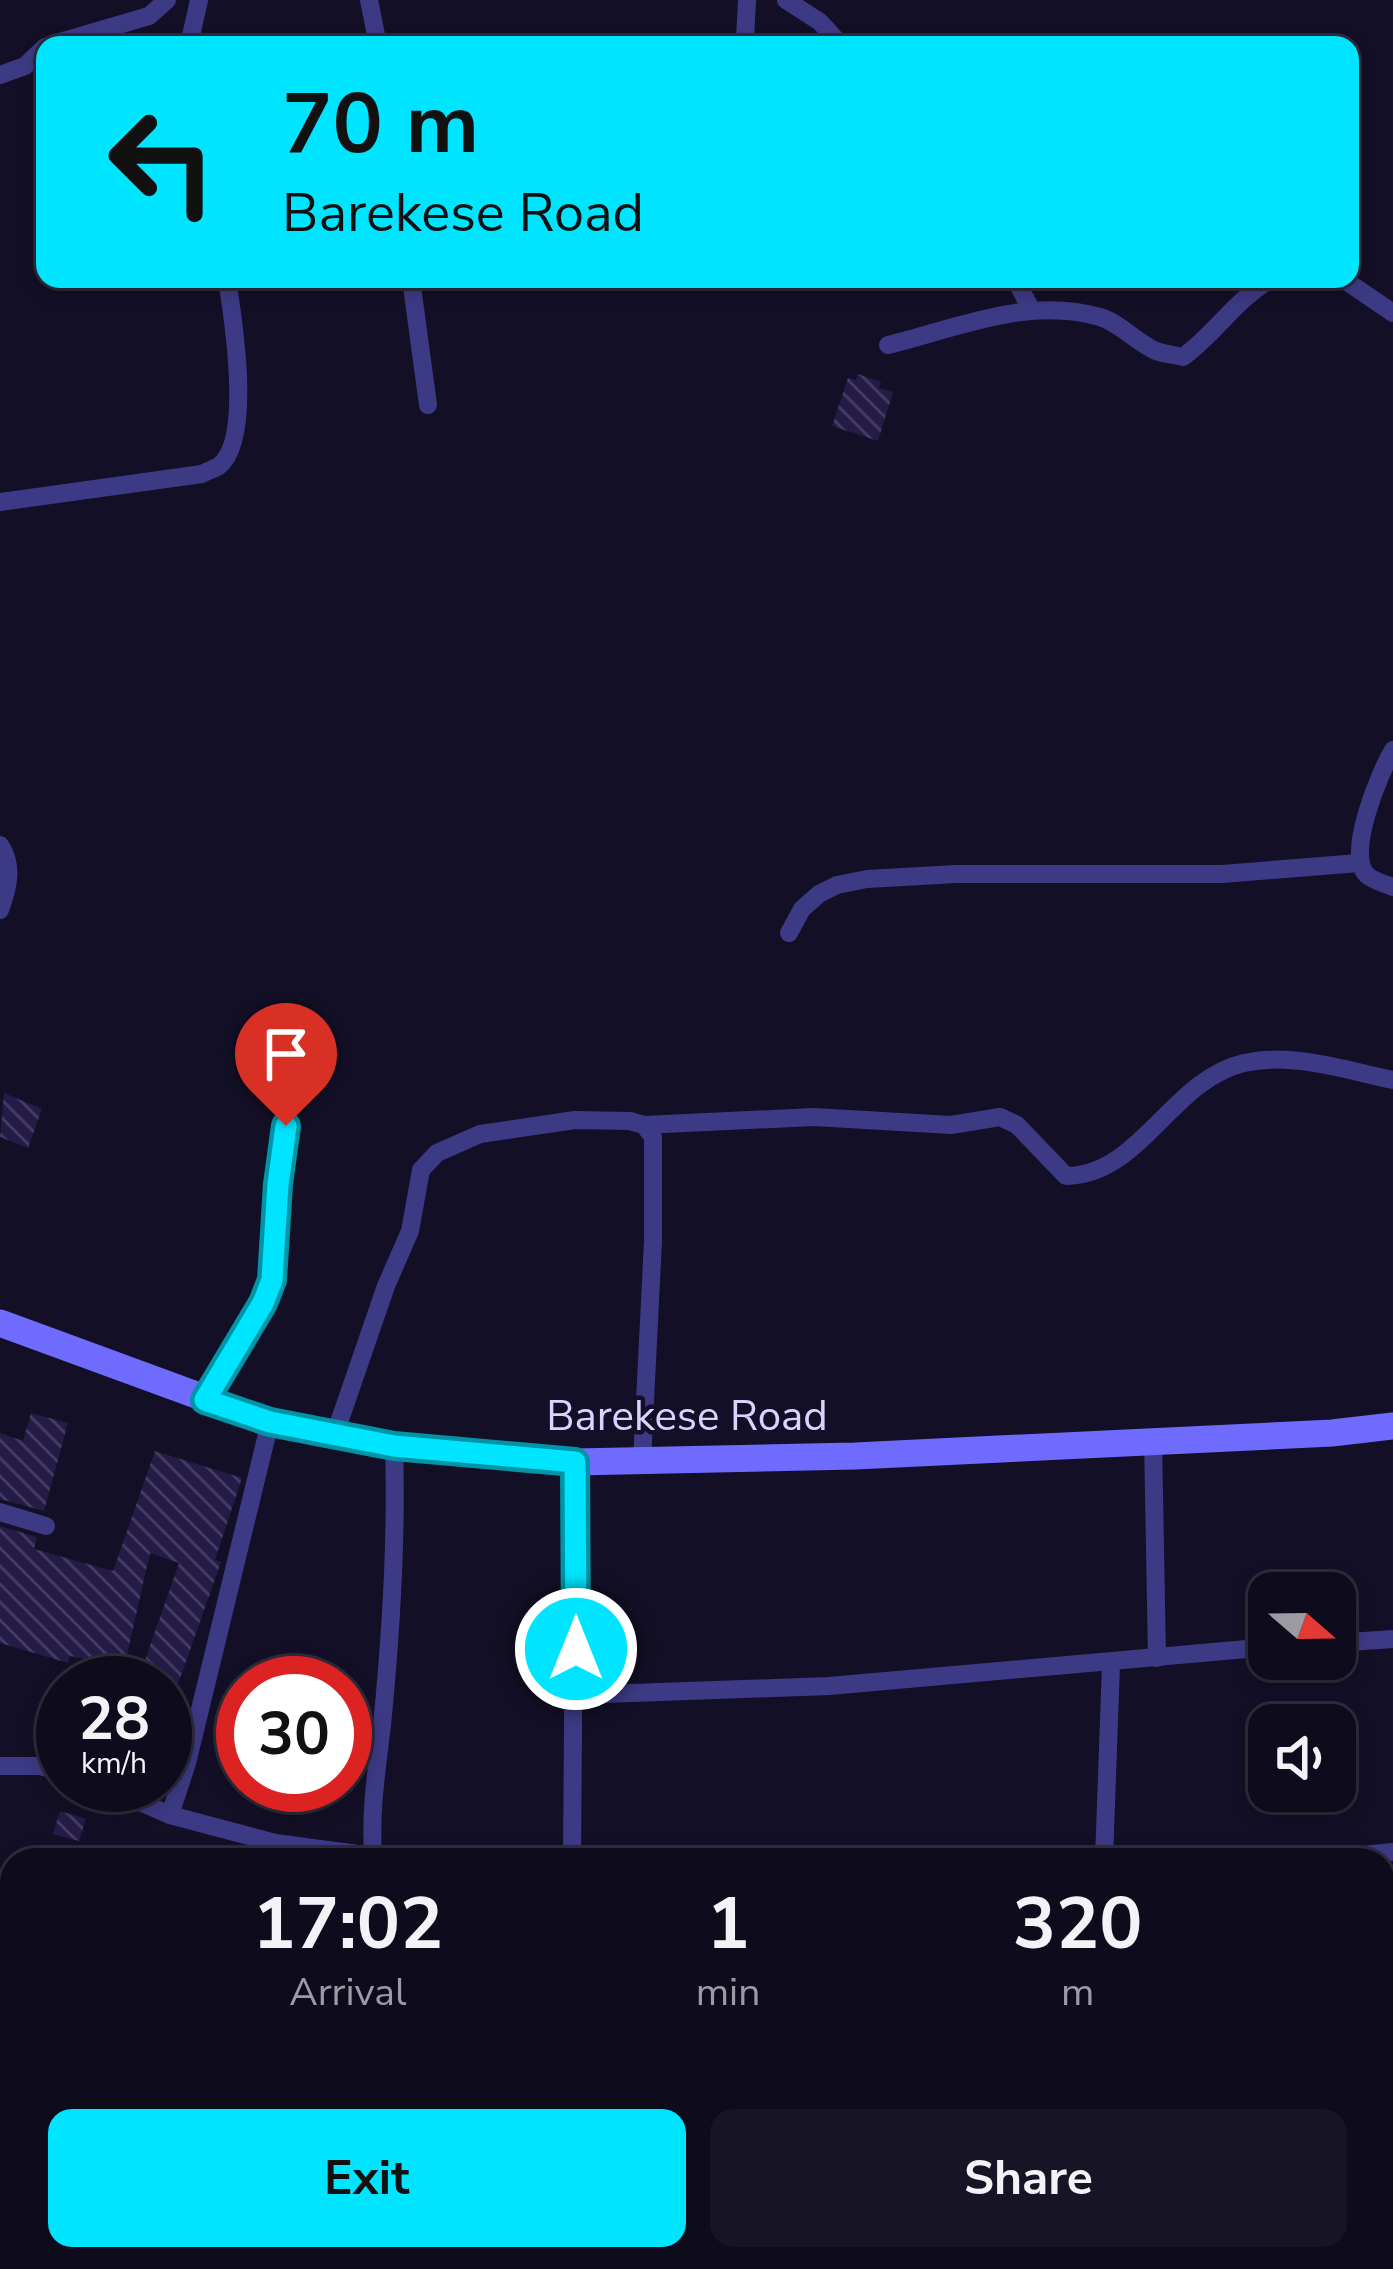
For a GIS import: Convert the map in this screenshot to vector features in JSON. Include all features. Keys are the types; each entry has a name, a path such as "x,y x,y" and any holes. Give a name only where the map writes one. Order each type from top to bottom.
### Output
{"main road":[{"name":"Barekese Road","path":"0,1323 270,1422 394,1446 575,1462 855,1456 1393,1426"}],"street":[{"path":"81,36 149,16 166,0"},
{"path":"191,36 200,0"},
{"path":"369,0 376,36"},
{"path":"745,36 747,0"},
{"path":"786,0 833,36"},
{"path":"0,75 25,66 36,56"},
{"path":"0,502 202,474 222,464 235,437 238,352 228,288"},
{"path":"412,288 428,405"},
{"path":"1020,288 1031,309"},
{"path":"889,345 993,320 1018,309 1057,309 1105,318 1156,351 1184,357 1259,288"},
{"path":"1356,288 1393,313"},
{"path":"1393,749 1357,844 1367,877 1393,887"},
{"path":"0,845 10,885 0,910"},
{"path":"789,933 802,909 820,894 867,879 956,874 1222,874 1359,862"},
{"path":"335,1434 410,1231 421,1170 437,1153 480,1134 575,1120 630,1121 644,1126 814,1117 951,1125 1000,1118 1017,1125 1066,1176 1091,1176 1123,1156 1192,1088 1246,1062 1300,1060 1393,1079"},
{"path":"205,1400 272,1280 286,1126"},
{"path":"643,1461 652,1241 652,1137 644,1126"},
{"path":"170,1815 187,1763 270,1422"},
{"path":"1154,1440 1157,1658"},
{"path":"373,1848 373,1784 382,1723 396,1506 394,1446"},
{"path":"572,1848 575,1462"},
{"path":"0,1512 46,1526"},
{"path":"1356,1642 1393,1639"},
{"path":"576,1696 756,1691 1248,1649"},
{"path":"1104,1848 1111,1664"},
{"path":"0,1766 36,1766"},
{"path":"163,1812 303,1848"}],"building":[{"path":"858,374 893,392 878,441 832,426 848,378 856,380"},
{"path":"4,1093 42,1109 28,1148 0,1137"},
{"path":"31,1413 68,1423 44,1511 0,1499 0,1433 23,1441"},
{"path":"155,1451 242,1478 215,1560 221,1562 188,1656 146,1656 179,1563 150,1553 127,1656 44,1656 0,1643 0,1526 37,1537 34,1549 113,1571"},
{"path":"60,1812 86,1819 79,1841 53,1834"}],"route":[{"path":"286,1126 272,1280 205,1400 270,1422 394,1446 575,1462 576,1649"}]}
